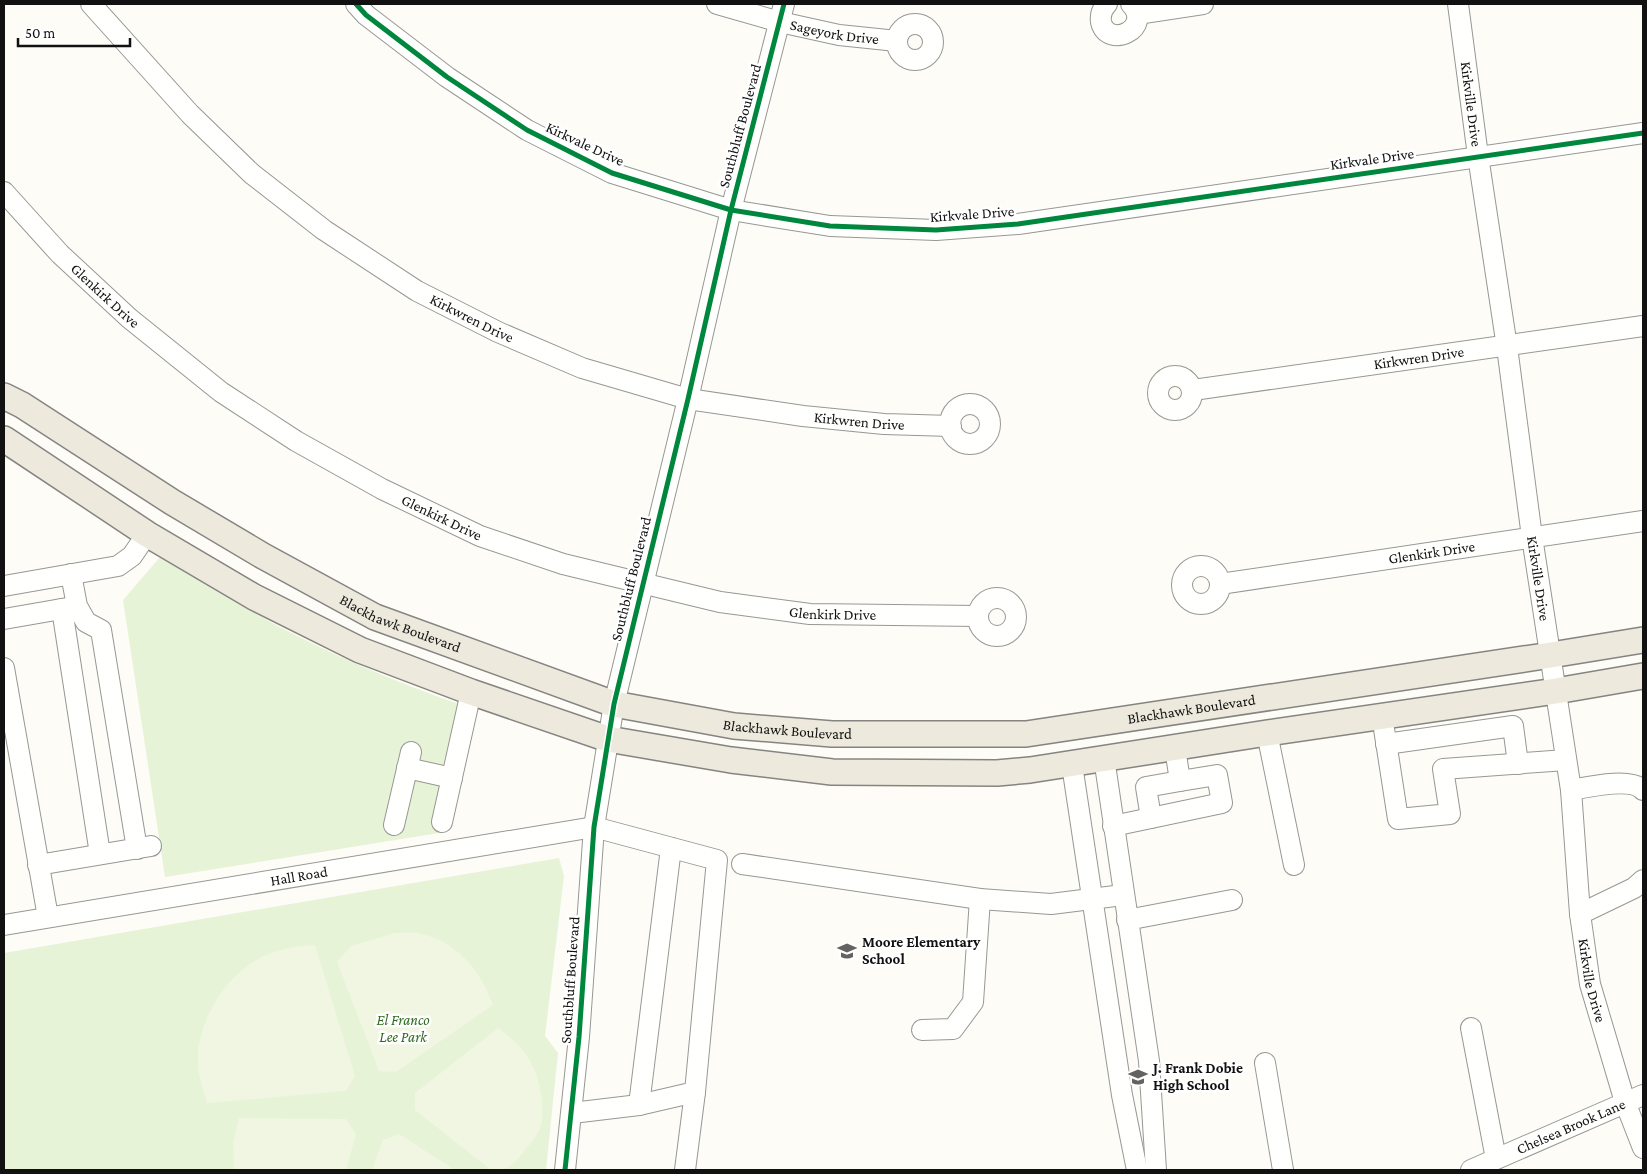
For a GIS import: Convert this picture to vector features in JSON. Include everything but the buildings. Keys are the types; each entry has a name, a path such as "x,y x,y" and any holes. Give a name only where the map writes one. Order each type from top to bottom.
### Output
{"main road":[{"name":"Blackhawk Boulevard","path":"4,396 22,405 172,502 263,556 376,617 614,704 734,726 832,734 1026,734 1643,640"},
{"path":"4,439 147,534 254,597 360,650 471,692 608,739 730,760 832,772 998,773 1072,764 1266,733 1556,691 1643,676"},
{"path":"147,534 172,502"},
{"path":"360,650 376,617"},
{"path":"730,760 734,726"},
{"path":"1081,726 1104,758"},
{"path":"1072,764 1081,726"}],"street":[{"name":"Kirkwren Drive","path":"91,4 190,114 252,174 324,230 409,286 498,332 582,368 688,399 804,416 884,424 951,426"},
{"name":"Kirkvale Drive","path":"356,4 366,15 446,78 527,130 612,173 731,210 830,226 936,230 1018,224 1643,133"},
{"name":"Sageyork Drive","path":"717,4 782,13 839,35 897,41"},
{"path":"1107,4 1101,13 1101,21 1104,27 1115,35 1129,32 1137,21 1134,9 1203,4"},
{"name":"Kirkville Drive","path":"1458,4 1532,536 1571,790 1580,914 1590,984 1625,1102 1643,1148"},
{"name":"Southbluff Boulevard","path":"566,1170 594,827 614,704 688,399 731,210 782,13"},
{"name":"Glenkirk Drive","path":"4,192 60,254 129,318 221,392 296,441 382,489 480,536 563,564 720,602 810,614 978,616"},
{"name":"Kirkwren Drive","path":"1193,390 1643,326"},
{"name":"Glenkirk Drive","path":"1220,584 1532,536 1643,521"},
{"path":"4,586 118,566 132,556 147,534"},
{"path":"71,574 70,608 100,854"},
{"path":"4,619 70,608"},
{"path":"38,865 144,848 101,630 86,622 70,608"},
{"path":"4,668 10,744 38,865 48,918"},
{"path":"442,822 471,692"},
{"path":"1476,703 1481,730"},
{"path":"1382,716 1398,819 1450,814 1443,769 1566,760"},
{"path":"1386,744 1513,726 1518,764"},
{"path":"1266,733 1294,865"},
{"path":"1175,748 1180,781"},
{"path":"1104,758 1149,1062 1156,1170"},
{"path":"394,825 409,760 452,778"},
{"path":"1072,764 1122,1095 1137,1170"},
{"path":"1113,826 1222,804 1217,775 1146,786 1151,818"},
{"path":"1571,790 1614,783 1640,786 1643,790"},
{"path":"594,827 717,860 695,1092 685,1170"},
{"name":"Hall Road","path":"4,925 594,827"},
{"path":"639,1105 671,848"},
{"path":"742,864 980,899 1051,904 1123,895"},
{"path":"1580,914 1634,888 1643,880"},
{"path":"922,1030 952,1029 973,1002 980,899"},
{"path":"1127,920 1232,900"},
{"path":"1471,1028 1496,1159"},
{"path":"1265,1063 1283,1170"},
{"path":"572,1113 639,1105 695,1092"},
{"name":"Chelsea Brook Lane","path":"1470,1170 1643,1095"}],"green space":[{"path":"161,556 234,602 310,642 388,677 468,707 439,833 165,877 123,600"},
{"name":"El Franco Lee Park","path":"559,858 564,876 545,1036 558,1053 546,1170 4,1170 4,953"},
{"path":"394,933 414,933 431,937 444,942 455,950 465,958 482,980 493,1005 396,1072 379,1071 337,962 351,946"},
{"path":"315,945 355,1076 346,1091 207,1103 199,1072 199,1047 208,1016 225,988 247,966 260,958 287,948"},
{"path":"498,1028 516,1043 534,1068 542,1101 542,1118 538,1134 514,1162 503,1169 491,1170 415,1110 415,1093"},
{"path":"239,1118 346,1119 356,1134 346,1170 234,1170 233,1142"},
{"path":"399,1134 455,1170 372,1170 383,1140"}],"cycle path":[{"path":"356,4 366,15 447,77 527,130 612,173 731,210 830,226 936,230 1018,224 1643,133"},
{"path":"565,1170 579,1037 594,827 614,704 688,399 731,210 784,4"}],"place":[{"name":"Moore Elementary School","path":"847,951"},
{"name":"J. Frank Dobie High School","path":"1138,1077"}]}
